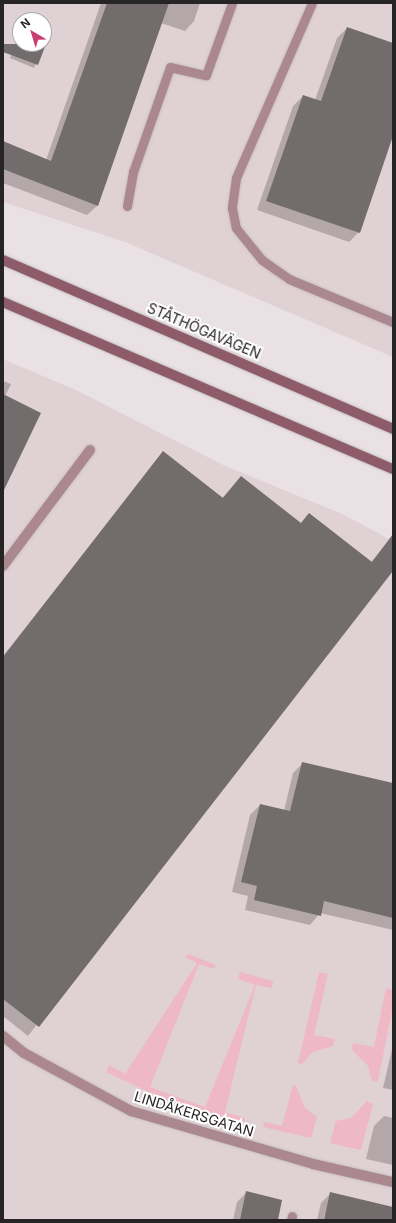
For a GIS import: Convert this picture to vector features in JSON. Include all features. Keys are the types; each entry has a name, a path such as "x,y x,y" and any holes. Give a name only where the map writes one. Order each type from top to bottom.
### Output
{"main road":[{"name":"STÅTHÖGAVÄGEN","path":"3,260 393,429"},
{"path":"3,302 393,470"}],"street":[{"path":"4,564 90,450"},
{"name":"LINDÅKERSGATAN","path":"3,1036 24,1053 131,1112 313,1164 393,1182"}],"lane":[{"path":"127,206 133,172 170,67 206,74 232,3"},
{"path":"312,3 236,178 232,208 236,228 262,260 289,279 392,319"}],"shaded area":[{"path":"3,3 393,3 393,357 125,242 3,202"},
{"path":"3,359 78,391 223,465 342,514 393,541 393,1220 3,1220"},
{"path":"188,954 216,965 214,969 199,964 150,1087 205,1107 255,985 238,979 240,972 273,981 272,988 256,985 225,1112 245,1118 244,1122 164,1099 106,1072 109,1065 125,1074 197,963 185,957"},
{"path":"319,972 328,974 314,1035 335,1039 333,1046 313,1052 302,1064 298,1063"},
{"path":"386,988 393,990 393,1006 378,1081 372,1081 368,1066 352,1050 353,1043 374,1047"},
{"path":"293,1085 296,1086 305,1108 317,1117 311,1138 263,1127 264,1122 282,1126"},
{"path":"367,1101 373,1104 361,1150 330,1143 336,1121 351,1118"}],"building":[{"path":"107,3 169,3 98,206 3,169 3,141 51,161"},
{"path":"347,27 393,43 393,136 360,233 266,201 303,95 321,101"},
{"path":"3,44 12,44 12,52 43,52 38,65 3,52"},
{"path":"3,394 41,413 3,492"},
{"path":"163,451 223,498 241,476 301,523 309,513 372,562 393,534 393,571 39,1027 3,999 3,657"},
{"path":"302,762 393,783 393,918 324,901 321,916 254,900 257,886 241,882 260,804 290,811"},
{"path":"246,1191 282,1200 278,1220 240,1220"},
{"path":"330,1192 393,1207 393,1220 324,1220"}]}
